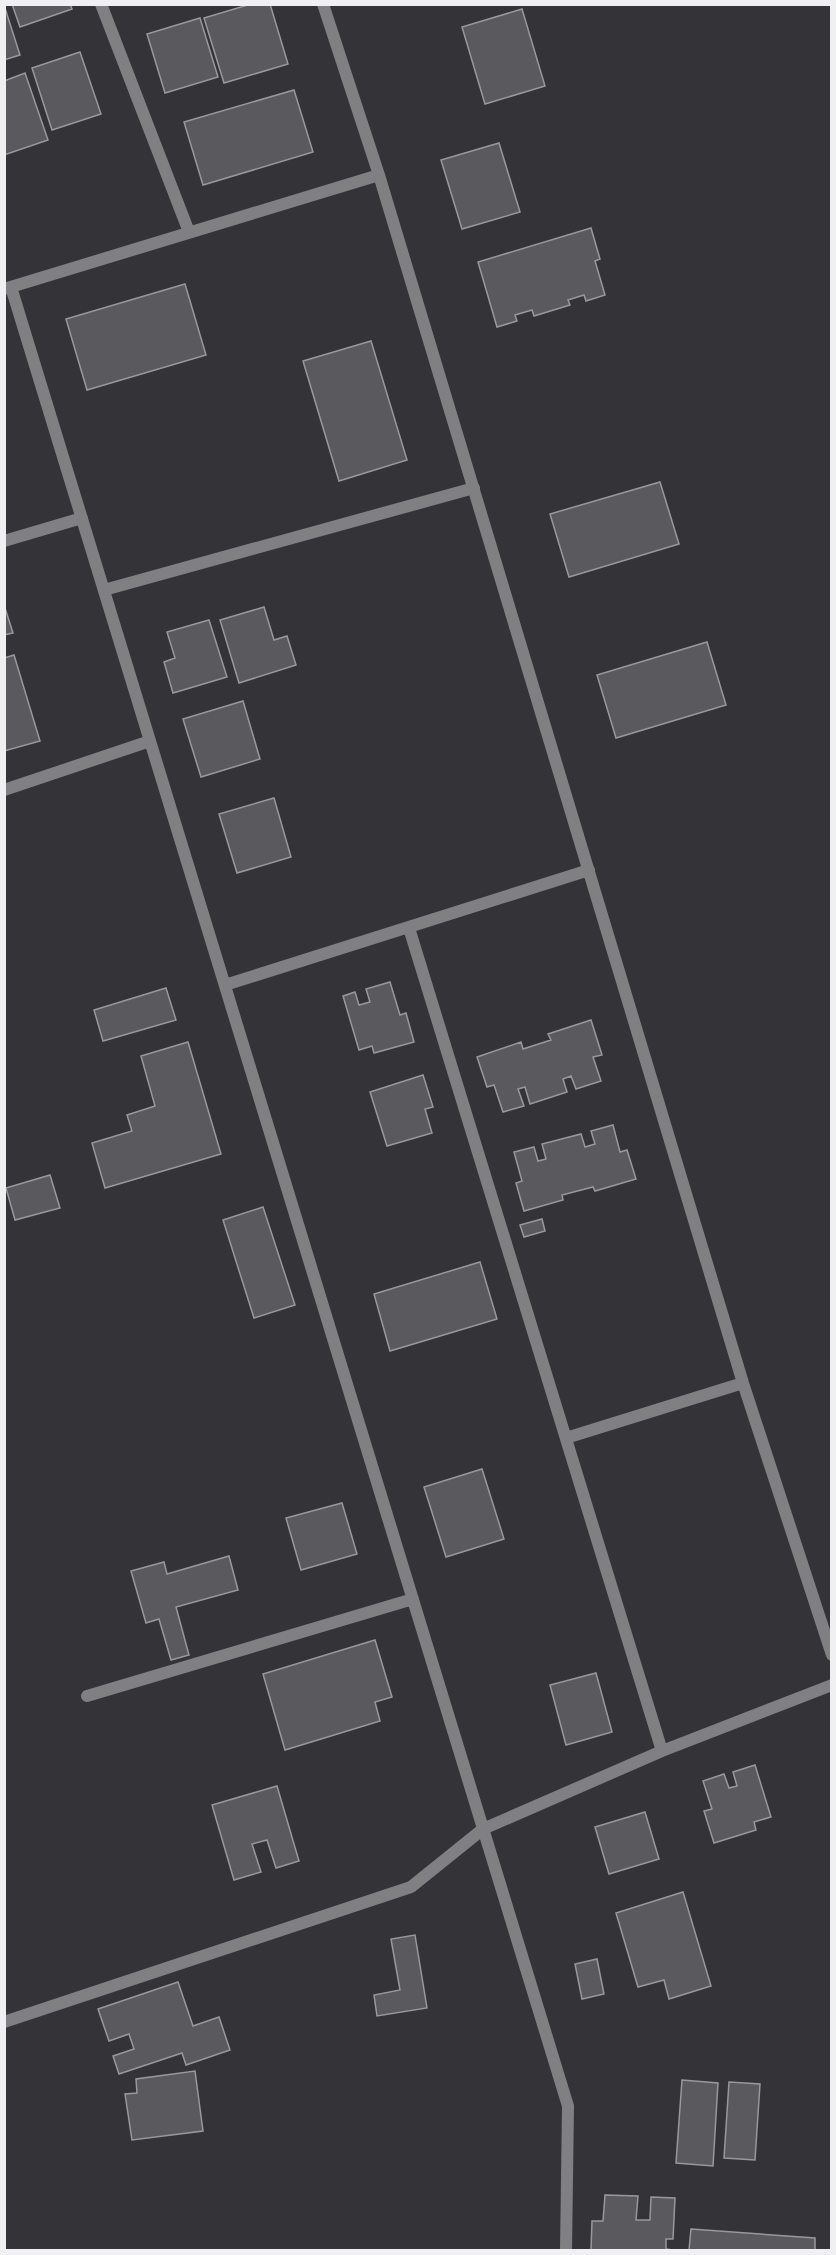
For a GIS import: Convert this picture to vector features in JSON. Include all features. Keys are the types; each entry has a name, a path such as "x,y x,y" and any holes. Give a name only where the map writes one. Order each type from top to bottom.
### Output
{"street":[{"path":"101,4 189,232"},
{"path":"323,4 379,175 743,1383 831,1655"},
{"path":"379,175 8,288 82,518 568,2106 566,2250"},
{"path":"104,590 474,488"},
{"path":"4,541 82,518"},
{"path":"4,790 150,741"},
{"path":"225,985 589,870"},
{"path":"409,928 662,1751"},
{"path":"566,1438 743,1383"},
{"path":"87,1696 413,1599"},
{"path":"4,2022 411,1887 483,1829 662,1751 831,1685"}],"building":[{"path":"12,4 70,4 72,9 20,27"},
{"path":"251,4 270,4 288,64 224,83 204,18"},
{"path":"4,5 20,55 4,60"},
{"path":"522,9 545,86 485,104 462,27"},
{"path":"200,18 218,77 165,93 147,34"},
{"path":"80,52 101,114 52,130 32,68"},
{"path":"25,73 48,140 4,155 4,81"},
{"path":"294,90 313,152 203,185 184,122"},
{"path":"499,143 520,212 462,229 441,160"},
{"path":"591,228 600,259 595,261 605,295 586,301 584,295 568,300 570,305 534,316 532,310 515,315 517,321 497,327 478,262"},
{"path":"185,284 206,355 87,390 66,319"},
{"path":"371,341 407,460 339,481 303,361"},
{"path":"660,482 679,544 569,577 550,514"},
{"path":"4,605 13,633 4,635"},
{"path":"264,607 274,640 287,636 296,665 239,683 220,620"},
{"path":"209,620 227,677 173,693 164,662 175,658 167,632"},
{"path":"707,642 726,705 616,738 597,675"},
{"path":"14,655 40,741 4,751 4,658"},
{"path":"243,701 260,759 201,777 183,719"},
{"path":"274,798 291,857 237,873 219,814"},
{"path":"390,982 400,1015 406,1013 414,1042 374,1053 372,1046 359,1050 343,996 355,992 359,1005 370,1002 366,989"},
{"path":"166,988 176,1020 103,1041 94,1010"},
{"path":"591,1020 602,1055 593,1057 601,1081 576,1089 571,1076 563,1079 567,1092 530,1104 525,1087 518,1089 524,1106 503,1112 494,1085 487,1087 477,1057 521,1042 523,1049 551,1040 548,1034"},
{"path":"188,1042 221,1154 105,1188 92,1143 132,1131 127,1115 155,1106 141,1056"},
{"path":"423,1075 433,1107 425,1109 432,1133 387,1146 370,1092"},
{"path":"613,1125 620,1152 627,1150 636,1179 595,1191 593,1187 562,1195 563,1200 524,1211 516,1183 522,1181 514,1152 534,1147 538,1161 546,1159 542,1144 581,1134 585,1147 595,1144 591,1131"},
{"path":"50,1175 60,1208 15,1220 6,1188"},
{"path":"263,1207 295,1305 254,1318 223,1220"},
{"path":"542,1219 545,1231 524,1237 520,1225"},
{"path":"480,1262 497,1319 390,1351 374,1294"},
{"path":"482,1469 504,1539 446,1557 424,1487"},
{"path":"342,1503 357,1554 301,1570 286,1518"},
{"path":"229,1556 238,1590 176,1607 189,1655 171,1660 159,1619 146,1623 131,1571 164,1562 167,1574"},
{"path":"375,1640 392,1697 375,1702 380,1721 285,1750 263,1674"},
{"path":"596,1673 612,1732 566,1745 550,1685"},
{"path":"755,1765 771,1817 754,1822 756,1830 714,1843 704,1811 712,1809 703,1781 724,1774 729,1788 737,1786 733,1772"},
{"path":"277,1786 299,1861 276,1868 267,1840 252,1844 261,1872 234,1880 212,1805"},
{"path":"645,1812 659,1859 609,1874 595,1827"},
{"path":"683,1892 711,1986 669,1999 664,1980 638,1987 616,1913"},
{"path":"415,1935 427,2008 377,2016 374,1995 400,1990 391,1939"},
{"path":"597,1959 604,1994 582,1999 575,1964"},
{"path":"178,1982 193,2026 219,2017 230,2050 186,2065 182,2053 119,2074 113,2056 134,2049 129,2034 109,2041 98,2009"},
{"path":"195,2071 203,2131 132,2140 125,2094 137,2093 136,2079"},
{"path":"682,2080 718,2083 713,2166 676,2163"},
{"path":"729,2082 760,2084 755,2160 724,2158"},
{"path":"605,2195 638,2196 636,2220 650,2220 651,2197 675,2198 673,2239 666,2239 666,2249 673,2250 591,2250 592,2221 603,2221"},
{"path":"691,2229 815,2238 815,2250 689,2250"}]}
